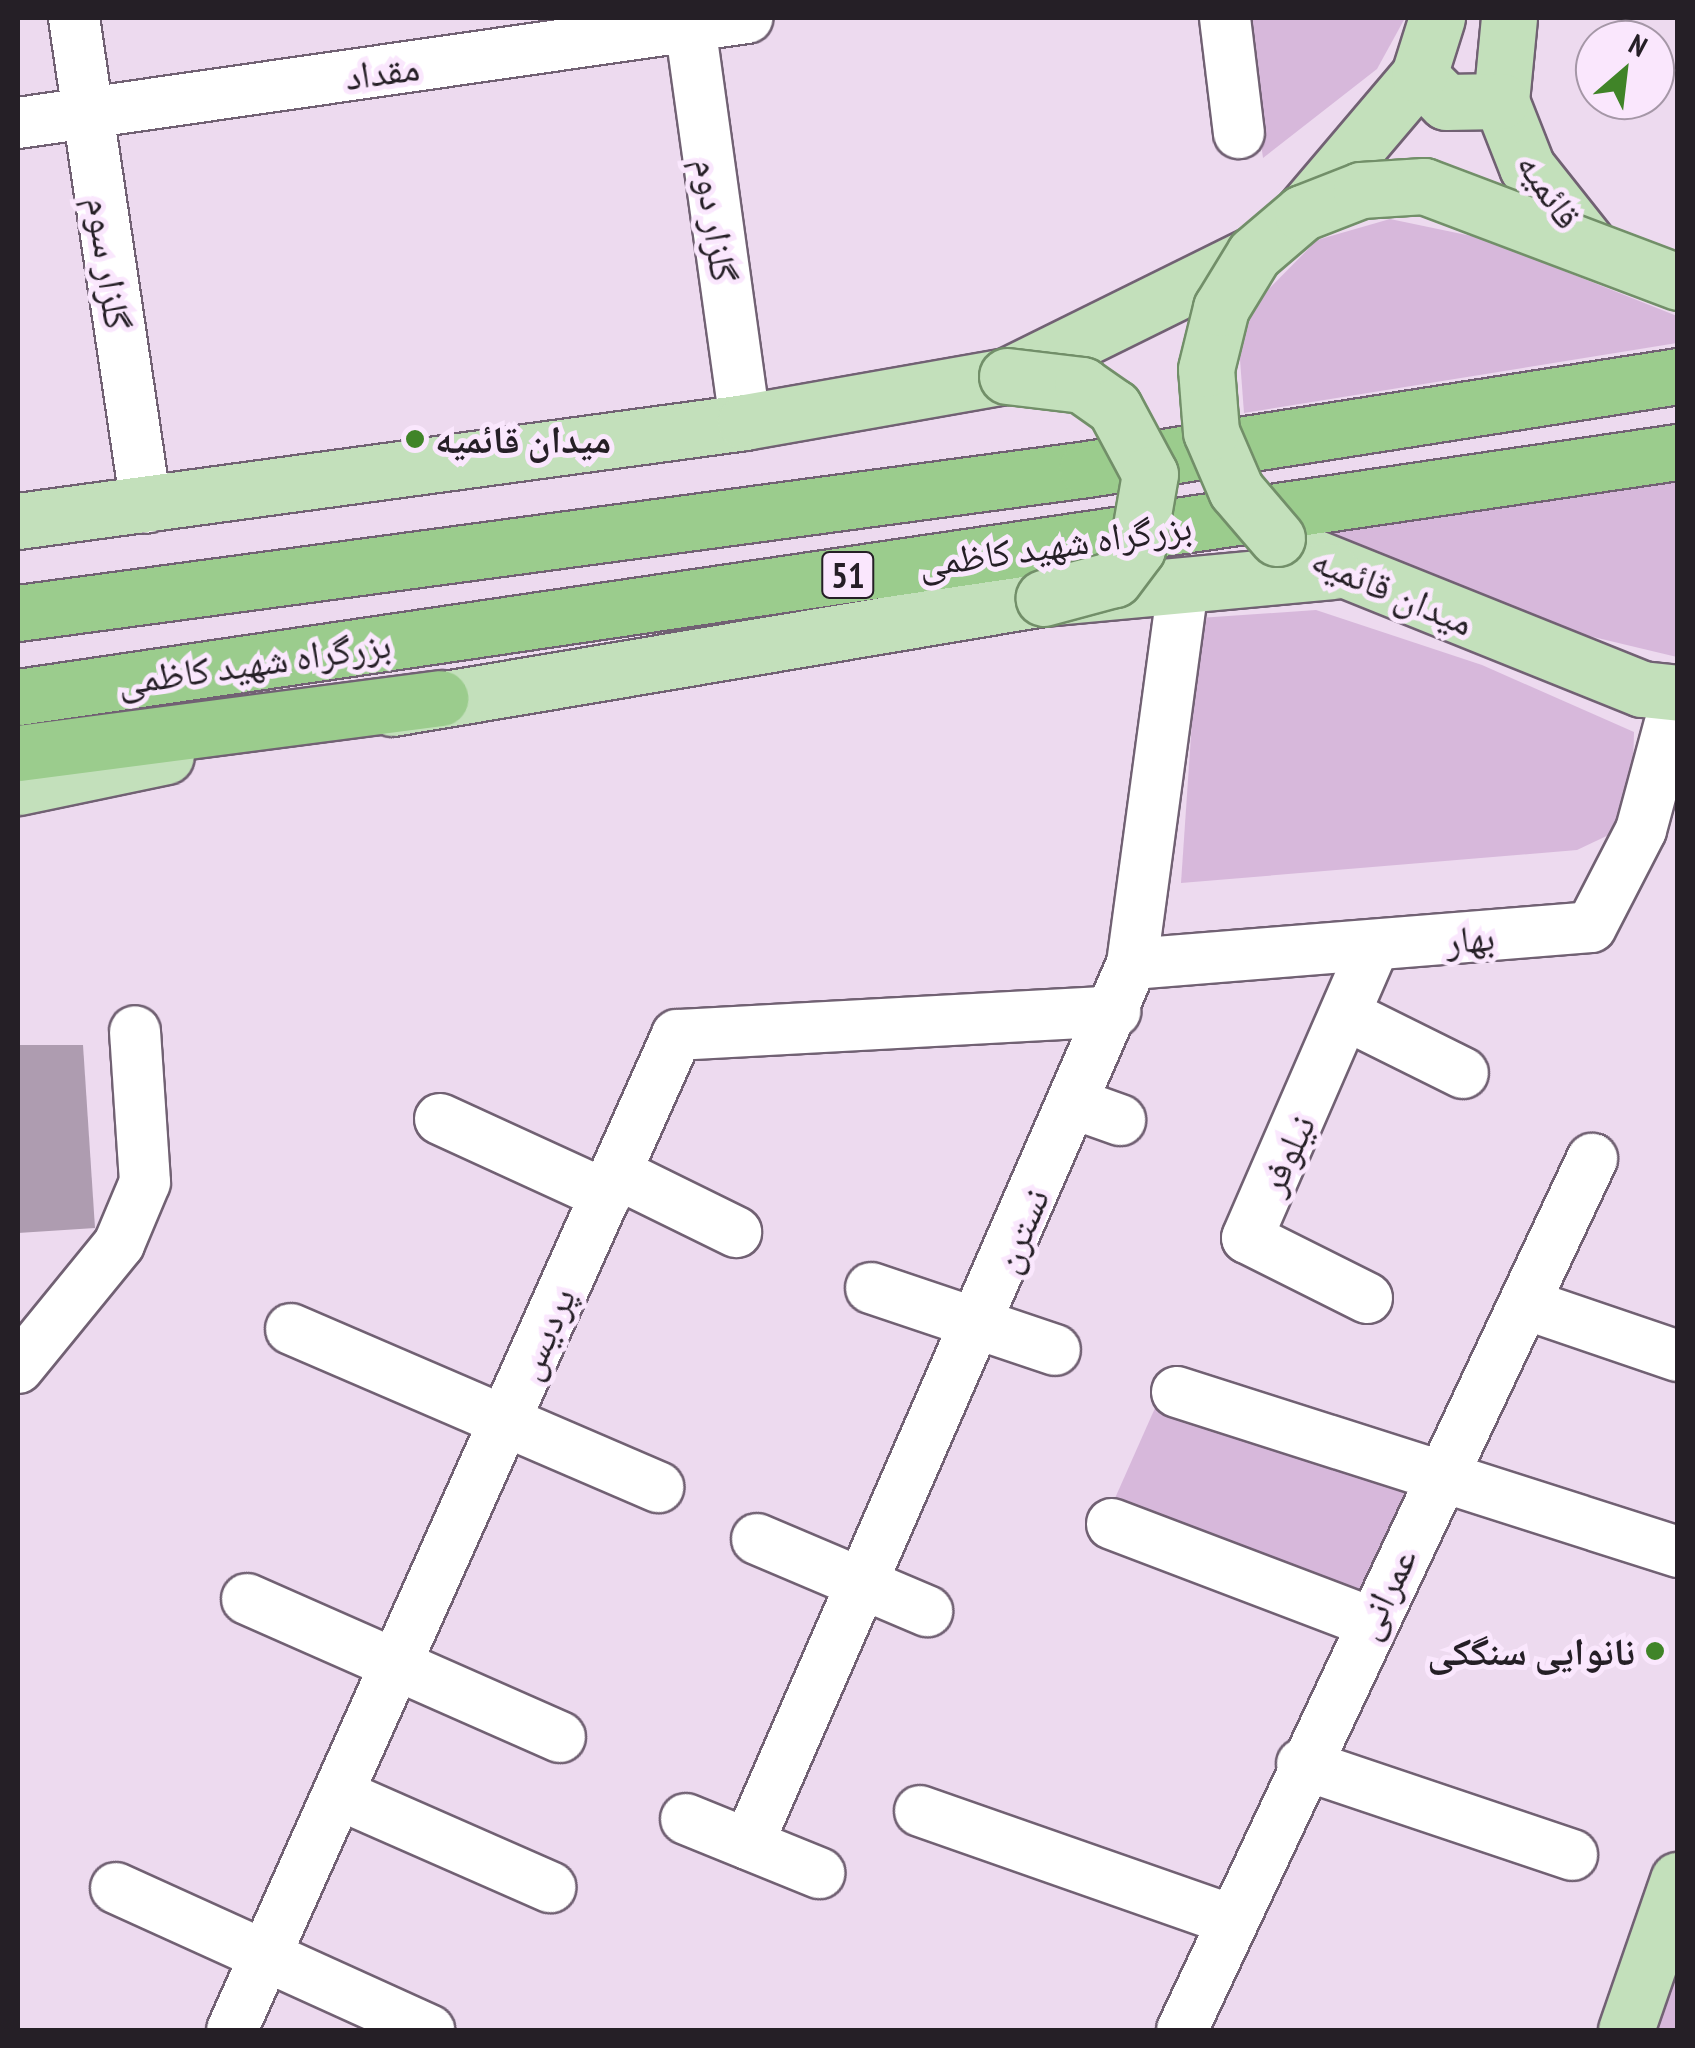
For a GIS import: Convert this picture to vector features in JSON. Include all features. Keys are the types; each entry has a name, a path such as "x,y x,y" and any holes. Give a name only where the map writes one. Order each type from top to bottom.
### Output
{"highway":[{"name":"بزرگراه شهید کاظمی","path":"18,613 1087,469 1678,376"},
{"name":"بزرگراه شهید کاظمی","path":"18,696 1678,452"},
{"path":"18,753 440,698"}],"main road":[{"path":"1302,214 1419,75 1437,18"},
{"name":"قائمیه","path":"1509,18 1501,101 1527,167 1588,244"},
{"path":"1419,75 1446,102 1501,101"},
{"name":"میدان قائمیه","path":"1666,711 1332,571 1277,538 1236,490 1212,432 1206,369 1217,323 1254,254 1302,214 1361,190 1424,186 1667,272"},
{"path":"18,522 146,508 745,422 1007,376 1254,254"},
{"path":"1007,376 1082,385 1114,407 1150,474 1137,549 1114,580 1043,598"},
{"name":"بزرگراه شهید کاظمی","path":"18,787 440,698 1043,598 1332,571"},
{"path":"1626,2030 1678,1880"}],"street":[{"name":"گلزار سوم","path":"74,18 146,508"},
{"name":"مقداد","path":"18,124 520,34 746,18"},
{"path":"1224,18 1239,133"},
{"name":"گلزار دوم","path":"689,22 745,422"},
{"name":"نسترن","path":"748,1844 979,1324 1097,1112 1114,1011 1132,964 1183,585"},
{"name":"بهار","path":"1132,964 1591,927 1641,830 1666,711"},
{"name":"نیلوفر","path":"1367,1298 1247,1238 1350,1017 1374,946"},
{"name":"پردیس","path":"232,2030 677,1035 1114,1011"},
{"path":"1350,1017 1463,1072"},
{"path":"18,1368 119,1244 145,1182 134,1031"},
{"path":"440,1118 736,1232"},
{"name":"عمرانی","path":"1182,2030 1302,1764 1443,1470 1528,1305 1592,1159"},
{"path":"871,1288 1055,1350"},
{"path":"1528,1305 1678,1356"},
{"path":"291,1329 658,1487"},
{"path":"1177,1392 1443,1470 1678,1552"},
{"path":"1112,1524 1370,1622"},
{"path":"757,1538 928,1611"},
{"path":"248,1599 560,1737"},
{"path":"1302,1764 1572,1854"},
{"path":"338,1794 550,1888"},
{"path":"920,1811 1231,1920"},
{"path":"686,1819 819,1873"},
{"path":"116,1888 429,2030"}],"shaded area":[{"path":"1244,18 1405,18 1377,69 1263,158"},
{"path":"1390,219 1481,238 1677,316 1677,343 1244,413 1239,346 1254,304 1317,240"},
{"path":"1677,477 1677,657 1564,630 1307,532"},
{"path":"1316,610 1482,665 1634,732 1632,801 1615,832 1577,850 1181,883 1199,618"},
{"path":"1159,1399 1425,1480 1364,1607 1108,1514"},
{"path":"1677,1940 1677,2030 1646,2030"}],"building":[{"path":"18,1045 83,1045 95,1228 18,1233"}],"place":[{"name":"میدان قائمیه","path":"415,439"},
{"name":"نانوایی سنگکی","path":"1655,1651"}]}
